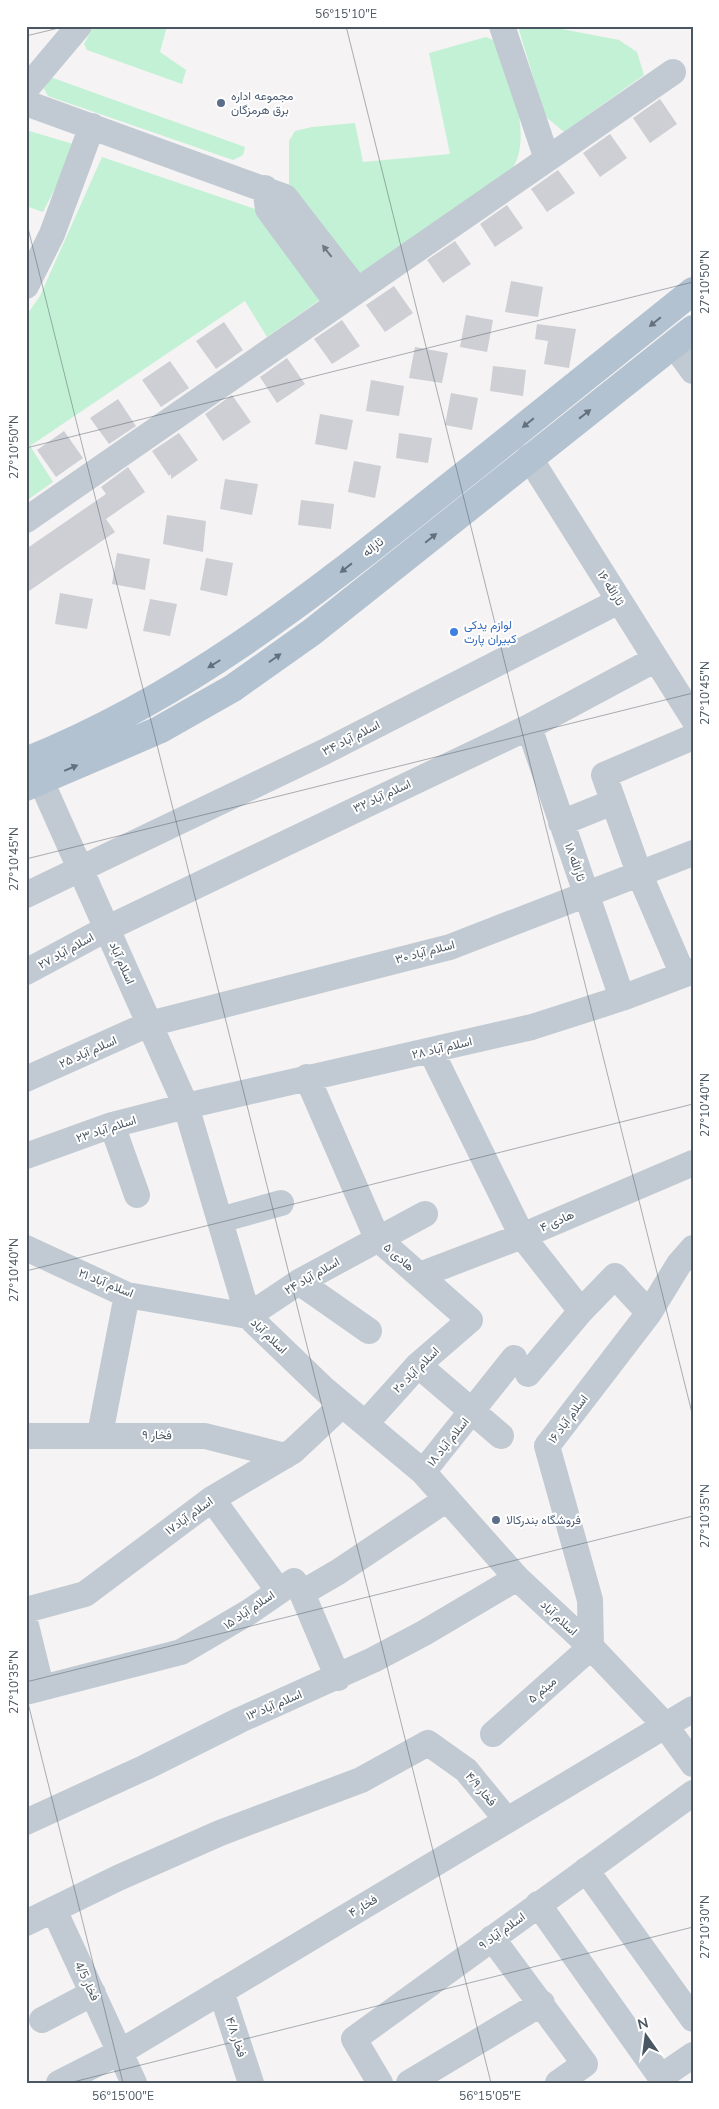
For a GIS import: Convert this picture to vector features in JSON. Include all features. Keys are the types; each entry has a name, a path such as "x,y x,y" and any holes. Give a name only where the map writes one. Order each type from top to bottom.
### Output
{"main road":[{"name":"ثاراله","path":"31,776 218,662 309,597 693,292"},
{"path":"31,776 159,730 233,688 312,632 410,555 529,457 683,337"},
{"path":"392,532 410,555"}],"street":[{"path":"26,89 79,26"},
{"path":"502,26 547,159"},
{"path":"26,520 673,72"},
{"path":"26,103 264,188 268,208 348,297"},
{"path":"26,286 52,234 92,126"},
{"path":"683,337 693,370"},
{"name":"ثارالله ۱۶","path":"529,457 693,718"},
{"name":"اسلام آباد ۳۴","path":"26,895 324,752 619,601"},
{"name":"اسلام آباد ۳۲","path":"106,928 529,727 656,659"},
{"name":"ثارالله ۱۸","path":"529,727 622,998"},
{"path":"688,973 639,873 604,775 693,737"},
{"name":"اسلام آباد","path":"31,776 79,868 186,1106 248,1316 342,1405 424,1472 517,1578 591,1647 664,1724 693,1764"},
{"path":"561,823 613,802"},
{"name":"اسلام آباد ۳۰","path":"149,1024 450,947 693,853"},
{"name":"اسلام آباد ۲۷","path":"26,972 106,928"},
{"name":"اسلام آباد ۲۸","path":"186,1106 306,1077 532,1027 622,998 688,973"},
{"name":"اسلام آباد ۲۵","path":"26,1079 149,1024"},
{"path":"431,1050 522,1236 581,1311"},
{"path":"306,1077 377,1238"},
{"name":"اسلام آباد ۲۳","path":"29,1159 112,1125 186,1106"},
{"path":"112,1125 136,1195"},
{"name":"هادی ۴","path":"420,1275 522,1236 693,1163"},
{"path":"220,1220 281,1204"},
{"name":"اسلام آباد ۲۴","path":"248,1316 299,1282 377,1238 425,1214"},
{"name":"هادی ۵","path":"377,1238 470,1320"},
{"name":"اسلام آباد ۲۱","path":"31,1254 127,1294 248,1316"},
{"name":"اسلام آباد ۱۶","path":"591,1647 590,1600 546,1446 688,1262"},
{"name":"اسلام آباد ۱۸","path":"424,1472 472,1412 581,1311 615,1276 648,1313"},
{"path":"299,1282 369,1331"},
{"path":"100,1434 127,1294"},
{"name":"اسلام آباد ۲۰","path":"366,1423 418,1365 470,1320"},
{"path":"418,1365 501,1436"},
{"name":"اسلام آباد۱۷","path":"26,1610 86,1594 212,1499 285,1456 342,1405"},
{"name":"فخار ۹","path":"26,1436 100,1434 204,1436 285,1456"},
{"path":"212,1499 290,1591 338,1678"},
{"name":"اسلام آباد ۱۵","path":"32,1683 181,1652 249,1612 290,1591 338,1572 447,1499"},
{"name":"اسلام آباد ۱۳","path":"26,1822 146,1767 240,1720 338,1678 424,1633 517,1578"},
{"path":"26,1625 32,1683"},
{"name":"میثم ۵","path":"494,1734 591,1647"},
{"name":"فخار ۴","path":"59,2083 120,2052 664,1724 693,1709"},
{"name":"فخار ۴/۹","path":"54,1910 118,1878 220,1833 361,1780 428,1744 466,1770 506,1819"},
{"name":"اسلام آباد ۹","path":"380,2083 354,2039 693,1793"},
{"path":"586,1870 693,2019"},
{"path":"538,1904 663,2080 693,2055"},
{"path":"26,1923 54,1910"},
{"name":"فخار 4/5","path":"54,1910 134,2083"},
{"path":"492,1938 542,2003 585,2064 558,2083"},
{"name":"فخار ۴/۸","path":"221,1991 251,2083"},
{"path":"42,2020 93,1993"},
{"path":"409,2083 542,2003"}],"green space":[{"path":"94,26 167,26 160,52 186,70 182,84 87,50 84,44"},
{"path":"522,26 546,26 619,40 637,52 644,75 564,132 545,116 519,30"},
{"path":"486,37 498,42 519,114 520,143 517,158 510,173 354,277 289,184 289,141 295,131 312,127 355,123 363,162 450,154 429,53"},
{"path":"53,78 245,147 243,155 233,160 48,96 44,89 46,80"},
{"path":"26,130 73,144 67,165 43,212 26,206"},
{"path":"102,157 261,211 324,297 267,337 245,301 30,446 53,482 26,501 26,316 40,296"}],"building":[{"path":"660,99 677,124 650,143 633,118"},
{"path":"610,134 627,158 600,177 583,153"},
{"path":"558,170 575,193 547,212 531,189"},
{"path":"507,205 523,228 495,247 480,224"},
{"path":"455,241 471,264 443,283 427,260"},
{"path":"511,281 543,287 538,317 505,312"},
{"path":"394,286 413,313 385,332 366,305"},
{"path":"466,315 493,320 487,352 460,347"},
{"path":"342,320 360,346 332,364 314,339"},
{"path":"224,322 243,350 216,369 196,341"},
{"path":"537,324 576,329 569,368 544,364 548,341 535,339"},
{"path":"415,347 448,353 442,383 409,378"},
{"path":"287,358 305,384 277,403 260,377"},
{"path":"170,361 189,388 161,407 142,380"},
{"path":"493,366 526,370 523,396 490,391"},
{"path":"371,380 404,386 399,416 366,411"},
{"path":"451,393 478,398 472,430 445,425"},
{"path":"232,395 251,422 223,441 205,414"},
{"path":"118,399 136,426 109,444 90,418"},
{"path":"320,414 353,420 347,450 315,444"},
{"path":"64,431 83,458 56,477 37,450"},
{"path":"179,433 198,460 171,479 171,474 169,476 152,451"},
{"path":"399,433 432,438 428,463 396,458"},
{"path":"354,461 381,466 375,498 348,492"},
{"path":"128,467 145,492 106,519 115,532 26,593 26,549 106,494 101,487"},
{"path":"225,479 258,484 252,515 220,509"},
{"path":"301,500 334,504 331,529 298,525"},
{"path":"167,515 206,521 203,552 163,544"},
{"path":"117,553 150,559 145,590 112,584"},
{"path":"206,558 233,563 227,596 200,590"},
{"path":"60,593 93,599 87,629 55,624"},
{"path":"150,599 177,604 170,636 143,631"}],"place":[{"name":"مجموعه اداره برق هرمزگان","path":"221,103"},
{"name":"لوازم یدکی کبیران پارت","path":"454,632"},
{"name":"فروشگاه بندرکالا","path":"496,1520"}]}
